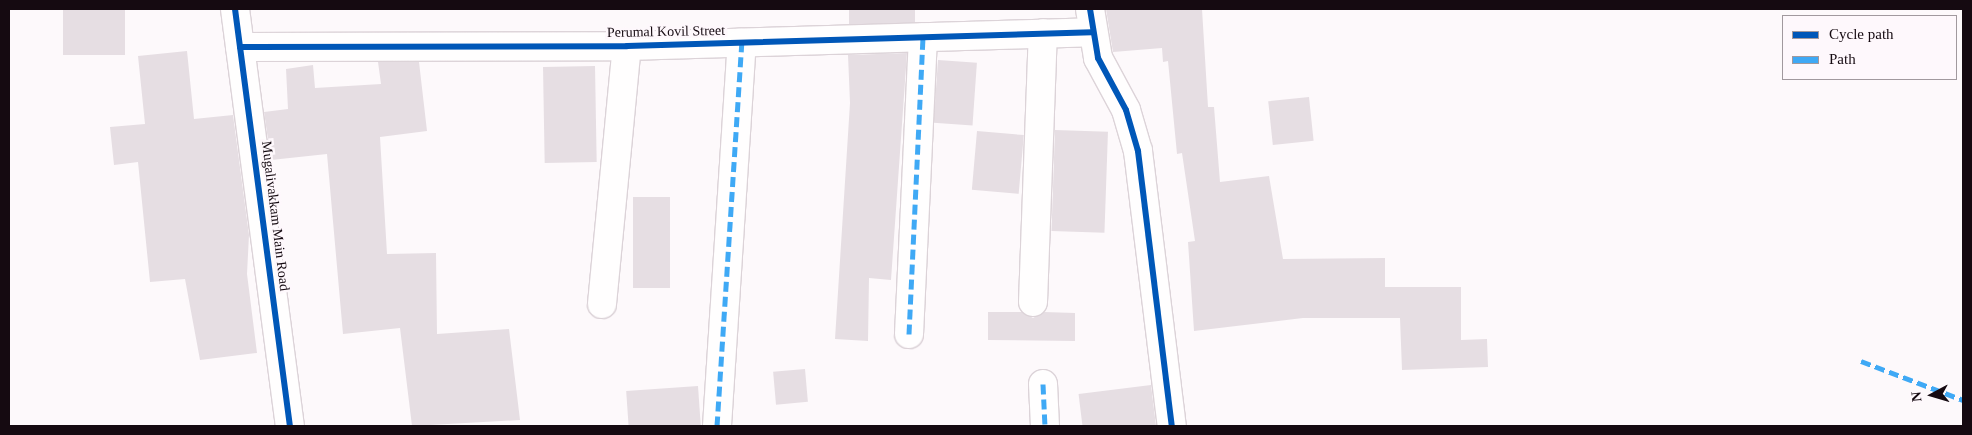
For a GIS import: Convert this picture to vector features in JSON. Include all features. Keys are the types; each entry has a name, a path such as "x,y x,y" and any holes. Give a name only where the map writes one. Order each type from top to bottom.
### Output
{"street":[{"name":"Mugalivakkam Main Road","path":"235,9 290,426"},
{"name":"Perumal Kovil Street","path":"240,47 628,46 742,43 1043,33 1091,20"},
{"path":"1091,20 1098,58 1126,110 1138,151 1172,426"},
{"path":"1033,302 1043,33"},
{"path":"909,334 923,36"},
{"path":"717,426 742,43"},
{"path":"602,304 628,46"},
{"path":"1043,384 1045,426"}],"building":[{"path":"63,9 125,9 125,55 63,55"},
{"path":"849,9 915,9 915,24 849,24"},
{"path":"1106,9 1202,9 1208,107 1214,107 1220,182 1269,176 1283,259 1385,258 1385,287 1461,287 1461,340 1487,339 1488,367 1402,370 1400,318 1303,318 1194,331 1188,242 1195,241 1182,153 1177,154 1168,61 1163,62 1162,48 1113,52"},
{"path":"187,51 194,119 233,115 249,235 247,274 257,353 200,360 185,279 150,282 138,162 114,165 110,127 145,124 138,56"},
{"path":"907,53 891,280 869,278 868,341 835,339 850,103 848,55"},
{"path":"938,60 977,63 973,126 934,123"},
{"path":"378,62 419,62 427,131 380,137 387,254 436,253 437,334 509,329 520,420 412,426 400,328 343,334 327,154 271,160 264,112 288,109 286,69 313,65 315,88 381,84"},
{"path":"595,66 597,162 545,163 543,67"},
{"path":"1309,97 1314,141 1273,145 1268,101"},
{"path":"1055,130 1108,132 1104,233 1051,231"},
{"path":"977,131 1024,135 1019,194 972,190"},
{"path":"633,197 670,197 670,288 633,288"},
{"path":"988,312 1022,312 1033,318 1044,312 1075,313 1075,341 988,340"},
{"path":"805,369 808,402 776,405 773,372"},
{"path":"1151,385 1156,426 1082,426 1079,394"},
{"path":"698,386 701,426 629,426 626,391"}],"marked path":[{"path":"909,334 923,37"},
{"path":"717,426 742,43"},
{"path":"1861,361 1963,400"},
{"path":"1043,384 1045,426"}],"cycle path":[{"path":"235,9 290,426"},
{"path":"1090,9 1098,58 1126,110 1138,151 1172,426"},
{"path":"240,47 627,46 1092,32"}]}
